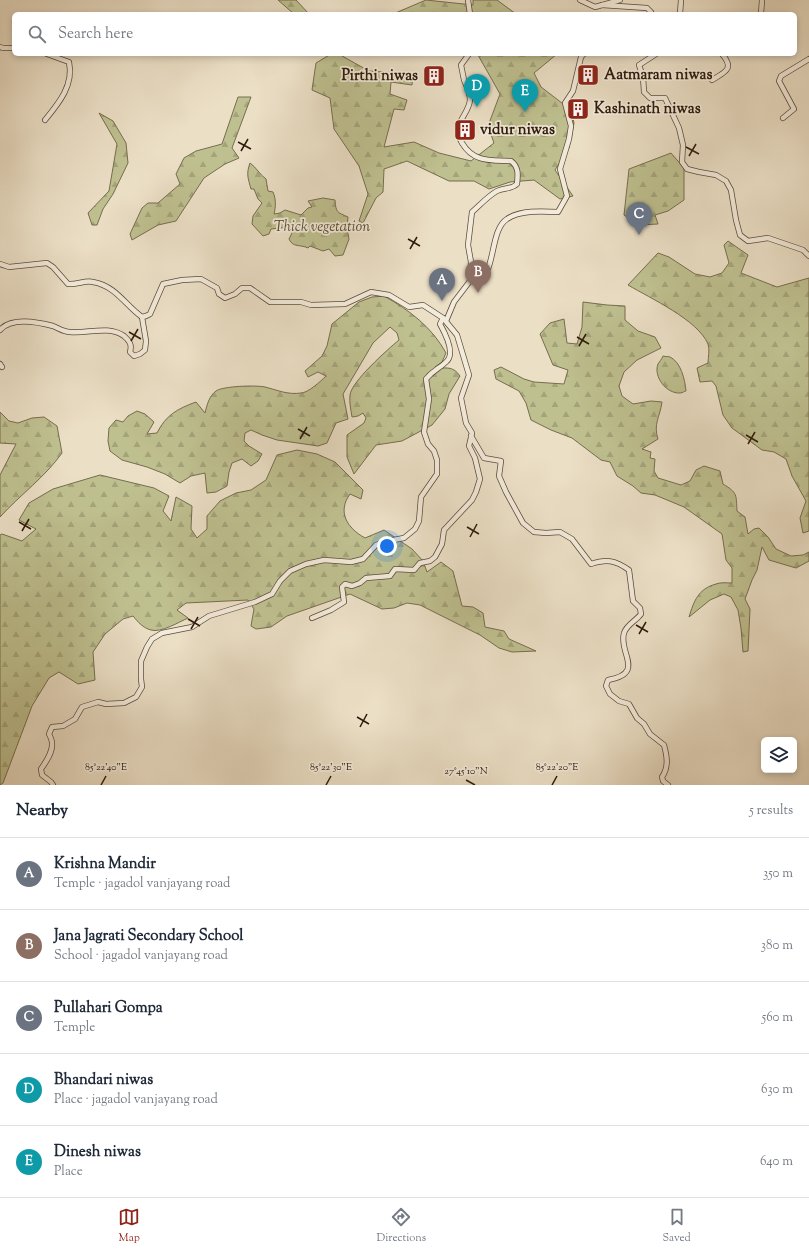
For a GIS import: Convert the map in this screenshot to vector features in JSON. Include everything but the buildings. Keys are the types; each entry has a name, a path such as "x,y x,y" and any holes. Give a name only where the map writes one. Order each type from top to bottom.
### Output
{"street":[{"path":"468,0 470,12"},
{"path":"580,0 595,7 620,0"},
{"path":"680,12 681,0"},
{"path":"761,12 762,0"},
{"path":"602,5 647,8 651,12"},
{"path":"0,47 12,48"},
{"path":"45,120 60,102 67,88 70,68 69,62 52,56"},
{"path":"53,785 42,775 41,769 50,753 52,743 49,734 52,727 63,726 75,719 82,707 98,702 106,704 124,703 136,697 142,687 141,661 152,639 163,632 192,627 209,616 255,602 272,594 280,581 290,571 306,564 324,560 351,562 363,559 376,545 404,538 415,530 420,521 422,497 436,474 437,460 434,451 428,444 424,432 429,399 426,379 433,371 448,361 450,353 446,334 440,324 470,281 471,262 468,245 472,212 501,189 514,187 517,184 518,175 517,168 511,161 482,159 473,155 464,146 458,135 458,129 462,118 468,109 470,101 461,65 468,56"},
{"path":"470,281 478,280 483,277 489,266 496,236 503,222 508,218 532,212 558,212 567,196 560,169 569,139 571,126 565,103 573,91 582,56"},
{"path":"653,56 639,65 643,77 644,92 650,98 665,98 679,128 682,145 682,162 687,169 716,175 726,181 731,190 740,235 748,241 768,238 803,250 809,256"},
{"path":"712,80 727,70 729,66 728,60 724,56"},
{"path":"783,118 794,109 779,78 809,59"},
{"path":"0,264 9,267 47,263 53,267 68,284 73,285 93,282 116,292 134,312 142,317 146,341 145,350 134,356 130,352 131,348 128,339 112,331 71,332 40,323 22,321 6,326 0,330"},
{"path":"142,317 150,314 163,284 182,280 201,279 217,288 219,294 225,298 235,294 242,288 250,288 270,302 301,302 311,305 345,304 371,292 389,295 409,307 422,305 443,318 457,335 469,375 461,398 466,423 472,433 470,436 469,446 475,458 480,479 472,500 444,530 442,544 435,556 430,561 420,563 414,570 395,570 390,576 366,578 360,583 352,586 345,584 342,587 344,602 331,610 312,618"},
{"path":"470,436 484,458 501,461 499,476 523,523 534,532 560,532 572,539 591,564 599,561 609,561 619,563 628,570 632,598 635,604 640,608 641,614 628,626 624,632 623,640 629,660 627,670 619,677 608,680 606,686 610,694 619,701 629,704 637,718 644,724 650,734 664,745 667,763 666,771 662,776 663,781 668,785"}],"green space":[{"path":"278,0 296,0 307,12 292,12"},
{"path":"426,0 473,5 473,0 497,0 513,12 398,12"},
{"path":"328,56 342,56 369,71 413,74 412,85 391,82 390,94 407,100 404,110 394,109 384,147 414,142 439,153 471,161 494,143 488,126 500,94 479,56 555,56 534,73 541,87 571,110 574,123 569,148 555,170 573,196 560,199 534,180 510,182 489,189 474,181 449,181 407,161 384,169 383,192 376,198 363,223 359,221 368,194 359,166 334,129 330,98 312,90 316,63"},
{"path":"238,97 251,97 232,148 239,158 225,164 204,178 176,221 158,225 132,240 130,234 142,208 148,203 158,203 180,184 176,174 184,158 196,151 222,144"},
{"path":"99,113 113,121 126,143 128,163 113,194 103,209 97,225 92,225 88,213 109,191 117,144"},
{"path":"671,153 684,168 684,200 668,211 655,215 658,224 638,225 624,215 629,169"},
{"name":"Thick vegetation","path":"250,163 266,179 268,191 273,192 275,197 274,214 285,210 301,215 308,208 312,207 308,201 323,198 335,200 338,212 348,217 347,228 349,239 343,255 335,256 329,249 323,251 310,246 308,248 293,244 289,239 292,233 289,227 271,229 269,234 263,236 252,224 253,216 262,203 258,199 254,189 251,189 248,176"},
{"path":"728,241 748,255 741,273 777,287 809,278 809,531 803,533 800,518 806,501 792,476 786,459 774,452 762,450 732,428 723,415 716,386 712,381 700,382 697,368 708,363 709,354 708,344 703,335 694,326 672,310 628,285 658,253 669,257 695,274 710,277 722,273 729,263 724,245"},
{"path":"384,296 411,313 434,335 446,353 442,362 435,367 437,369 453,369 460,376 449,394 445,409 432,425 402,441 376,445 354,474 347,457 347,435 364,423 366,418 363,413 352,417 350,395 352,389 363,374 399,340 397,333 390,327 373,343 343,394 348,419 336,423 327,443 318,446 277,440 251,430 245,433 244,441 262,454 258,461 251,466 242,459 232,463 227,486 216,492 207,493 205,473 191,476 180,483 165,474 122,460 110,451 108,441 109,428 116,420 123,422 128,416 137,411 145,414 154,422 147,434 157,433 168,417 173,413 196,402 205,413 210,398 220,389 240,386 255,386 292,393 307,391 326,376 318,372 308,377 305,371 322,356 327,346 332,324 359,302 372,297"},
{"path":"583,302 625,306 625,320 638,331 655,337 661,348 637,360 624,372 619,386 622,396 633,404 651,401 662,402 656,429 658,439 642,449 651,452 650,458 655,459 654,471 658,478 681,485 690,481 696,470 704,466 720,471 723,484 734,492 737,511 745,517 748,534 754,529 759,528 768,537 776,549 791,556 803,555 809,552 809,561 796,568 769,560 762,547 757,570 745,599 750,609 748,651 743,652 738,610 731,597 724,594 710,600 689,617 695,601 701,592 718,583 732,583 732,568 726,560 722,534 684,507 655,495 641,493 617,476 610,462 601,460 572,438 531,420 526,403 519,391 496,379 494,370 501,367 524,379 534,382 564,384 568,370 553,365 540,334 550,323 564,319 567,343 577,344 582,327"},
{"path":"663,356 674,359 680,367 685,382 686,391 675,393 670,391 662,384 659,379 657,369"},
{"path":"0,412 9,421 18,423 32,418 44,417 57,426 62,453 48,470 0,517 0,475 16,444 0,443"},
{"path":"297,450 317,454 335,462 363,490 361,499 350,494 344,507 346,519 353,529 365,538 384,530 412,549 423,561 427,572 441,562 453,571 462,606 473,607 483,613 485,627 504,631 509,639 536,651 512,652 499,648 480,635 420,605 407,603 394,608 382,609 350,594 287,616 271,627 256,629 251,626 254,609 248,600 186,603 177,610 188,618 170,627 155,631 146,628 133,616 123,619 105,634 93,652 95,680 78,684 59,672 49,678 32,706 3,783 0,785 0,535 2,534 22,541 36,529 19,520 29,503 53,489 100,475 154,488 169,496 163,511 171,521 176,497 192,506 191,529 197,538 207,529 207,516 220,501 236,493 251,490 266,480 277,455"}],"place":[{"name":"Aatmaram niwas","path":"588,75"},
{"name":"Pirthi niwas","path":"434,76"},
{"name":"Bhandari niwas","path":"477,107"},
{"name":"Kashinath niwas","path":"578,109"},
{"name":"Dinesh niwas","path":"525,112"},
{"name":"vidur niwas","path":"465,130"},
{"name":"Pullahari Gompa","path":"639,235"},
{"name":"Jana Jagrati Secondary School","path":"478,293"},
{"name":"Krishna Mandir","path":"442,301"}]}
